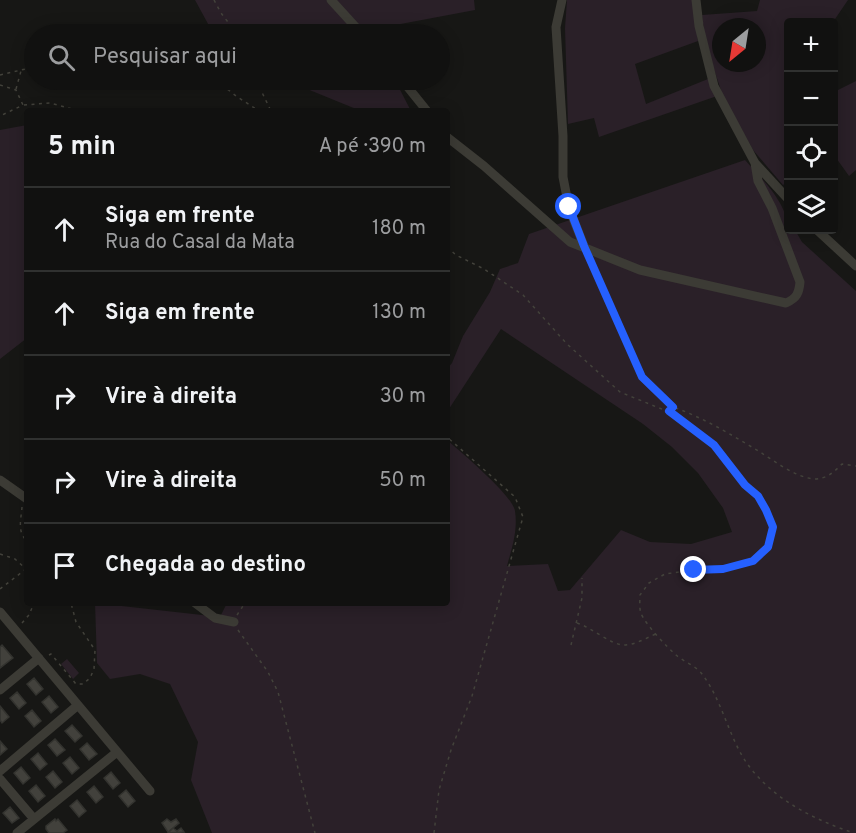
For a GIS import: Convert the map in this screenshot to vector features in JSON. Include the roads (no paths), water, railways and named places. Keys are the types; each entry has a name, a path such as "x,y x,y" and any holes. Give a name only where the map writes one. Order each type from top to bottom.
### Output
{"street":[{"path":"331,0 353,24"},
{"path":"562,0 556,27 563,125 563,177 569,207 584,246"},
{"path":"696,0 699,26 714,86 755,163 784,194"},
{"path":"410,90 425,108"},
{"path":"450,139 484,166 570,242 640,270 786,303 795,299 799,292 800,282 758,181 755,163"},
{"path":"821,234 856,266"},
{"path":"0,480 24,497"},
{"path":"199,606 215,618 234,622"},
{"path":"0,612 150,791"},
{"path":"0,690 40,660"},
{"path":"0,771 78,705"},
{"path":"18,833 117,752"},
{"path":"0,778 34,819"}]}
